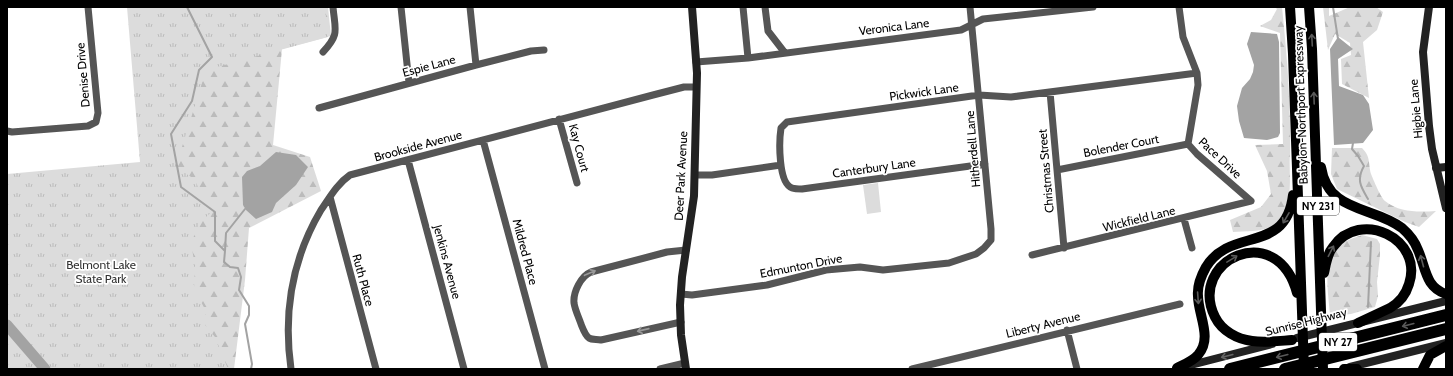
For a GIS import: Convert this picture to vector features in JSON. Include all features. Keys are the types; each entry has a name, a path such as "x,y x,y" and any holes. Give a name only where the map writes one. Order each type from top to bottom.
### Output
{"highway":[{"name":"NY 27","path":"1230,369 1446,315"},
{"name":"NY 27","path":"1285,369 1446,329"}],"main road":[{"name":"Deer Park Avenue","path":"686,366 681,322 681,294 686,250 693,210 695,175 696,62 692,7"},
{"name":"Babylon-Northport Expressway","path":"1290,7 1293,44 1304,369"},
{"name":"Babylon-Northport Expressway","path":"1309,7 1315,124 1323,369"},
{"name":"Higbie Lane","path":"1428,7 1424,41 1424,57 1430,134 1436,168 1446,208"},
{"path":"1315,124 1323,177 1332,193 1345,203 1389,221 1406,232 1418,248 1427,279 1435,288 1446,294"},
{"path":"1175,368 1193,360 1204,345 1204,332 1198,295 1201,278 1206,267 1214,257 1224,249 1235,244 1266,236 1275,231 1282,224 1292,205 1297,167"},
{"path":"1436,168 1446,167"},
{"path":"1320,288 1326,260 1330,250 1336,242 1345,236 1354,231 1369,229 1386,233 1395,239 1406,252 1410,262 1411,277 1404,296 1394,306 1358,323"},
{"path":"1292,340 1253,341 1240,338 1229,333 1217,320 1212,310 1210,298 1212,280 1222,266 1237,256 1255,252 1267,255 1278,259 1290,272 1302,309"},
{"name":"Sunrise Highway","path":"1175,368 1446,301"},
{"path":"1344,369 1446,344"},
{"path":"1423,369 1430,355 1446,344"},
{"path":"1344,369 1357,369"}],"street":[{"name":"Denise Drive","path":"7,131 12,132 88,126 96,122 98,112 88,7"},
{"path":"323,52 336,35 333,7"},
{"path":"401,7 409,82"},
{"path":"470,7 476,65"},
{"path":"743,7 748,58"},
{"path":"765,7 768,31 785,53"},
{"name":"Hitherdell Lane","path":"970,7 991,240"},
{"name":"Veronica Lane","path":"696,62 748,58 961,30 983,20 1093,7"},
{"name":"Pace Drive","path":"1179,7 1183,37 1197,73 1198,85 1188,144 1197,154 1251,201"},
{"name":"Espie Lane","path":"319,108 409,82 531,51 544,50"},
{"name":"Pickwick Lane","path":"781,165 779,136 781,128 787,122 979,95 1011,97 1197,73"},
{"name":"Brookside Avenue","path":"291,369 288,328 289,306 292,284 300,253 316,220 330,197 342,181 350,175 684,87 696,87"},
{"name":"Christmas Street","path":"1050,92 1064,248"},
{"name":"Kay Court","path":"560,119 577,183"},
{"name":"Mildred Place","path":"483,140 545,369"},
{"name":"Bolender Court","path":"1057,170 1188,144"},
{"name":"Jenkins Avenue","path":"408,160 464,369"},
{"name":"Canterbury Lane","path":"781,165 786,183 792,188 802,189 985,164"},
{"path":"695,175 712,175 781,165"},
{"name":"Ruth Place","path":"330,197 376,369"},
{"name":"Wickfield Lane","path":"1032,255 1184,219 1251,201"},
{"path":"1184,219 1192,248"},
{"name":"Edmunton Drive","path":"681,294 692,295 763,285 818,272 847,268 860,267 883,270 949,263 976,254 991,240"},
{"path":"681,322 601,340 591,339 587,337 584,332 574,303 575,295 585,274 667,252 686,250"},
{"name":"Liberty Avenue","path":"912,369 1067,330 1180,304"},
{"path":"1067,330 1077,369"},
{"path":"660,369 686,366"}],"green space":[{"name":"Belmont Lake State Park","path":"127,7 325,7 328,37 206,70 177,163 178,168 194,179 212,212 200,222 191,243 195,266 194,289 206,311 205,325 215,337 228,369 7,369 7,174 140,162"},
{"name":"Belmont Lake State Park","path":"143,7 328,7 331,36 282,49 273,145 310,157 321,191 249,228 245,280 234,369 7,369 7,182 144,176"},
{"path":"1275,7 1282,7 1287,61 1290,116 1289,196 1283,215 1274,225 1257,231 1233,232 1230,220 1261,207 1271,194 1267,171 1255,145 1283,144 1280,33 1260,26 1271,20 1277,9"},
{"path":"1323,7 1329,7 1329,16 1350,7 1376,7 1383,12 1377,30 1363,42 1369,98 1342,84 1341,59 1351,55 1350,43 1335,34 1328,50"},
{"path":"1332,148 1362,148 1368,157 1371,174 1379,192 1383,199 1391,205 1410,211 1436,211 1419,227 1405,222 1337,189 1331,174"},
{"path":"878,183 881,212 867,214 863,185"},
{"path":"1362,235 1377,239 1380,244 1377,282 1378,296 1375,307 1351,314 1330,316 1327,280 1333,253 1341,244"}],"shaded area":[{"path":"1251,32 1277,34 1279,42 1280,133 1278,137 1267,140 1244,138 1239,121 1237,106 1242,88 1250,79 1254,65 1247,44"},
{"path":"1338,37 1353,49 1338,59 1339,86 1363,95 1369,104 1373,130 1363,143 1334,145 1330,49"},
{"path":"276,152 296,155 308,167 296,185 276,203 272,212 256,219 246,210 243,205 242,177 247,171 260,166"}],"waterway":[{"path":"187,7 212,57 199,70 192,101 171,134 181,187 215,212 215,241 225,251 224,262 230,267 238,268 241,277 239,290 249,306 249,315 245,324 252,364 251,369"},
{"path":"1333,7 1338,39"},
{"path":"1353,143 1352,149 1364,166 1360,175 1360,183 1368,199"},
{"path":"225,251 226,233 245,209"},
{"path":"1368,307 1371,242"},
{"path":"7,325 45,369"}]}
